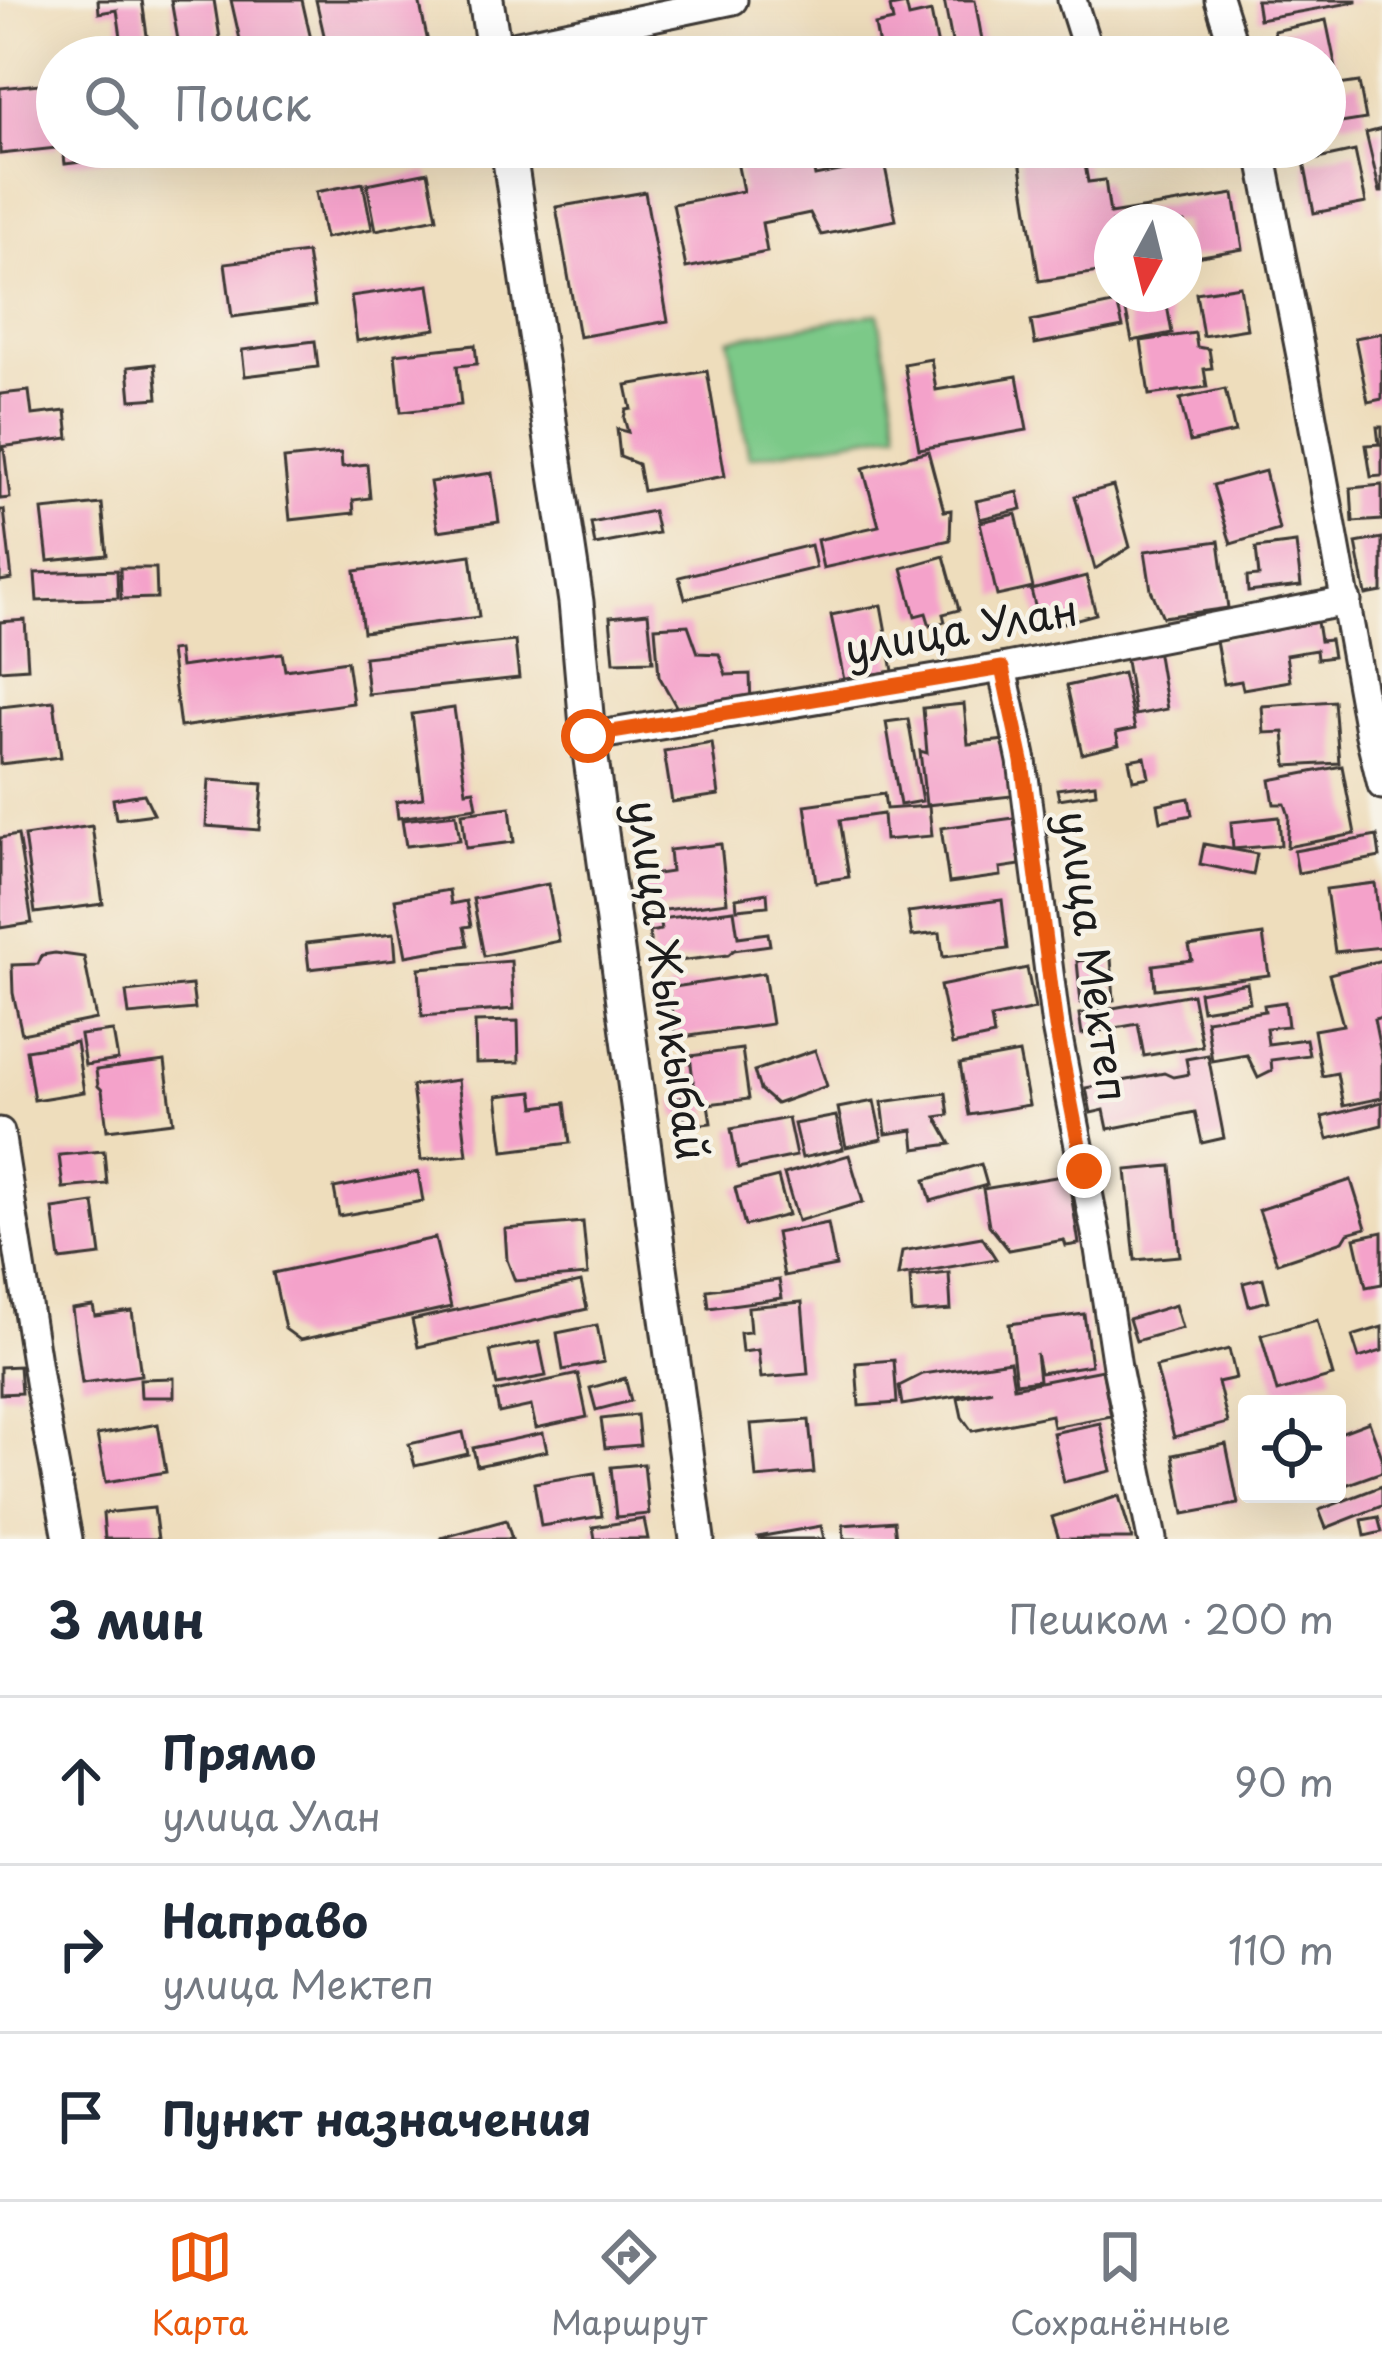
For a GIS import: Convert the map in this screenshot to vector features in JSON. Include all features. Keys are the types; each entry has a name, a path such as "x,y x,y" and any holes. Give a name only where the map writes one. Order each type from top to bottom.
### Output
{"street":[{"path":"486,0 491,36"},
{"path":"571,36 733,0"},
{"path":"1072,0 1083,36"},
{"path":"1219,0 1230,36"},
{"name":"улица Жылкыбай","path":"511,168 577,602 588,736 698,1539"},
{"path":"1264,168 1382,785"},
{"name":"улица Улан","path":"588,736 1002,668 1347,601"},
{"name":"улица Мектеп","path":"1002,668 1022,761 1056,1027 1151,1539"},
{"path":"0,1132 68,1539"}],"green space":[{"path":"878,313 899,431 749,457 729,339"}],"building":[{"path":"98,0 142,0 147,36 121,36 117,10 99,13"},
{"path":"171,0 214,0 220,36 177,36"},
{"path":"231,0 302,0 310,36 239,36"},
{"path":"316,0 419,0 427,36 324,36"},
{"path":"944,0 975,0 981,36 951,36"},
{"path":"1256,0 1356,0 1356,2 1259,19"},
{"path":"906,4 909,17 931,12 936,36 877,36 875,25 893,21 890,7"},
{"path":"1326,20 1329,36 1275,36 1274,31"},
{"path":"1359,82 1366,119 1346,122 1346,84"},
{"path":"36,84 36,150 0,154 0,88"},
{"path":"1382,129 1382,192 1380,192 1366,133"},
{"path":"1355,151 1366,203 1314,213 1305,168 1346,168 1346,153"},
{"path":"738,168 813,168 815,176 885,168 896,220 821,235 810,213 762,223 767,252 686,268 673,204 743,191"},
{"path":"1021,168 1086,168 1088,182 1105,180 1109,204 1094,204 1094,273 1039,281"},
{"path":"428,172 437,218 376,230 367,184"},
{"path":"363,183 372,229 325,238 316,192"},
{"path":"645,192 668,321 579,337 556,207"},
{"path":"1234,194 1243,249 1202,256 1202,204 1172,204"},
{"path":"307,253 315,306 232,317 225,263"},
{"path":"429,285 436,329 357,341 351,296"},
{"path":"1240,286 1247,329 1203,336 1202,292"},
{"path":"1094,308 1094,312 1119,312 1123,327 1035,344 1031,321"},
{"path":"1126,312 1168,312 1172,333 1132,341"},
{"path":"1195,333 1197,347 1209,349 1212,368 1204,369 1207,387 1149,395 1141,341"},
{"path":"1382,333 1382,399 1368,402 1355,338"},
{"path":"315,341 318,367 245,376 242,350"},
{"path":"475,345 477,364 457,366 461,405 401,412 395,354"},
{"path":"931,359 936,390 1017,376 1027,430 919,449 904,364"},
{"path":"155,364 158,398 131,400 128,367"},
{"path":"707,371 725,476 643,491 638,464 620,457 617,429 628,432 624,418 631,409 626,385"},
{"path":"1225,389 1235,432 1190,442 1180,399"},
{"path":"29,391 32,415 66,411 69,438 0,447 0,394"},
{"path":"1377,427 1382,427 1382,476 1371,477 1366,445 1379,444"},
{"path":"4,449 10,498 0,499 0,450"},
{"path":"928,451 944,511 951,510 950,540 823,568 817,540 879,526 863,468"},
{"path":"341,453 342,467 367,464 370,498 353,500 354,513 290,520 284,459"},
{"path":"1265,471 1279,530 1231,544 1213,485"},
{"path":"492,473 499,522 438,531 430,482"},
{"path":"1382,485 1382,520 1353,522 1351,488"},
{"path":"1113,486 1130,547 1095,569 1075,496"},
{"path":"1018,492 1022,509 980,519 976,501"},
{"path":"102,504 107,555 48,561 42,510"},
{"path":"0,510 4,510 12,579 0,581"},
{"path":"653,511 658,533 595,545 591,523"},
{"path":"1016,514 1033,588 997,596 980,522"},
{"path":"1382,538 1382,592 1366,595 1356,543"},
{"path":"1219,541 1228,608 1163,617 1151,590 1145,551"},
{"path":"1296,543 1301,586 1248,592 1247,577 1259,576 1256,548"},
{"path":"811,545 816,568 685,599 679,577"},
{"path":"471,555 479,617 363,632 355,571"},
{"path":"944,556 959,610 943,614 945,622 930,626 926,613 915,616 902,568"},
{"path":"120,568 156,568 157,598 121,599"},
{"path":"117,570 118,598 37,601 35,573"},
{"path":"1086,576 1096,614 1041,629 1031,590"},
{"path":"881,605 893,671 844,680 831,615"},
{"path":"648,613 653,661 614,662 610,617"},
{"path":"25,620 28,668 0,670 0,622"},
{"path":"1317,622 1320,641 1330,640 1333,657 1317,659 1316,650 1286,655 1290,681 1243,689 1241,681 1224,684 1216,641"},
{"path":"688,625 698,653 719,654 726,675 750,674 751,707 677,708 659,676 655,627"},
{"path":"515,641 519,678 368,694 364,657"},
{"path":"1157,649 1167,709 1135,715 1125,655"},
{"path":"178,650 180,667 282,653 285,670 347,661 353,703 180,727 170,651"},
{"path":"1123,673 1135,729 1116,733 1119,745 1082,754 1067,686"},
{"path":"54,701 61,757 0,764 0,707"},
{"path":"1334,701 1339,763 1287,766 1284,732 1264,733 1262,706"},
{"path":"964,704 968,744 1006,740 1012,796 926,805 920,751 927,753 923,708"},
{"path":"454,708 466,791 474,790 477,807 398,818 396,802 423,798 412,714"},
{"path":"908,719 922,801 900,805 886,722"},
{"path":"712,743 719,795 672,802 664,751"},
{"path":"1145,757 1149,777 1133,780 1129,760"},
{"path":"1342,766 1355,834 1287,847 1289,816 1285,804 1274,804 1270,780"},
{"path":"209,780 263,784 259,830 206,826"},
{"path":"1095,784 1096,793 1059,799 1057,789"},
{"path":"144,794 154,814 116,819 113,799"},
{"path":"884,794 886,809 929,806 932,836 885,840 883,814 840,820 849,877 816,882 805,805"},
{"path":"1189,798 1192,815 1161,821 1158,804"},
{"path":"510,807 514,842 466,848 462,813"},
{"path":"456,814 460,840 406,846 402,820"},
{"path":"1279,817 1281,845 1233,849 1231,822"},
{"path":"1014,818 1020,865 1000,868 1001,876 949,883 941,828"},
{"path":"92,826 103,904 35,913 24,836"},
{"path":"18,835 32,923 0,928 0,838"},
{"path":"1377,836 1380,857 1298,873 1294,851"},
{"path":"721,844 727,902 642,913 637,877 671,872 669,850"},
{"path":"1204,844 1257,854 1253,875 1200,864"},
{"path":"1375,883 1382,947 1335,952 1326,889"},
{"path":"548,884 559,941 484,956 473,899"},
{"path":"449,890 451,904 466,901 471,926 464,927 468,945 406,956 395,899"},
{"path":"767,893 768,906 737,909 736,898"},
{"path":"1002,900 1008,949 943,957 940,933 912,936 908,912"},
{"path":"734,910 738,937 768,933 770,945 653,964 649,932 661,930 659,919"},
{"path":"394,933 396,959 309,969 306,943"},
{"path":"1263,935 1269,975 1155,989 1153,965 1192,960 1189,946"},
{"path":"42,955 84,957 96,1019 22,1034 12,965 38,964"},
{"path":"1111,958 1114,1000 1081,1003 1077,961"},
{"path":"1382,960 1382,1017 1374,1019 1382,1059 1382,1098 1343,1106 1337,1073 1322,1076 1314,1030 1343,1025 1329,974"},
{"path":"511,961 514,1009 422,1016 419,968"},
{"path":"1027,968 1035,1009 991,1018 994,1036 952,1045 940,986"},
{"path":"764,973 772,1024 676,1038 668,988"},
{"path":"1247,983 1250,1002 1202,1010 1199,992"},
{"path":"192,985 195,1009 129,1015 126,992"},
{"path":"1192,994 1202,1046 1144,1056 1138,1024 1082,1034 1079,1014"},
{"path":"1285,1002 1288,1026 1266,1028 1268,1044 1306,1039 1309,1055 1271,1060 1272,1071 1258,1078 1247,1055 1212,1061 1206,1020 1265,1011 1264,1005"},
{"path":"518,1021 519,1062 476,1063 475,1022"},
{"path":"113,1031 118,1060 85,1065 80,1035"},
{"path":"76,1042 84,1092 34,1100 26,1050"},
{"path":"742,1049 749,1099 708,1104 711,1123 686,1126 684,1116 676,1117 673,1099 695,1096 690,1056"},
{"path":"815,1050 827,1086 776,1104 760,1090 754,1071"},
{"path":"1019,1053 1029,1105 969,1115 960,1064"},
{"path":"1208,1055 1224,1138 1202,1143 1195,1112 1108,1129 1104,1110 1091,1113 1086,1088 1164,1073 1173,1077 1189,1074 1186,1059"},
{"path":"165,1061 173,1122 107,1130 96,1070"},
{"path":"458,1080 467,1155 421,1160 412,1086"},
{"path":"533,1092 535,1107 565,1103 570,1143 504,1151 497,1096"},
{"path":"946,1093 949,1115 936,1117 951,1144 915,1149 913,1130 886,1134 882,1102"},
{"path":"874,1101 882,1139 846,1147 838,1108"},
{"path":"1382,1102 1382,1125 1328,1139 1322,1117"},
{"path":"836,1116 843,1149 802,1158 794,1124"},
{"path":"788,1118 796,1156 738,1168 731,1129"},
{"path":"104,1151 107,1184 63,1188 59,1155"},
{"path":"849,1155 863,1202 798,1221 784,1174"},
{"path":"981,1164 987,1185 931,1201 925,1180"},
{"path":"1171,1166 1180,1256 1135,1260 1126,1170"},
{"path":"418,1172 423,1201 339,1216 334,1188"},
{"path":"1068,1175 1079,1244 1066,1246 1064,1240 1009,1250 989,1225 983,1189"},
{"path":"778,1177 788,1215 745,1226 735,1188"},
{"path":"1351,1180 1366,1228 1348,1233 1343,1241 1277,1263 1259,1210"},
{"path":"94,1203 101,1255 60,1260 53,1209"},
{"path":"583,1222 588,1275 515,1281 507,1260 505,1229"},
{"path":"828,1223 836,1266 784,1276 776,1233"},
{"path":"1382,1232 1382,1284 1366,1287 1355,1238"},
{"path":"982,1237 996,1259 898,1276 902,1251"},
{"path":"435,1238 451,1307 300,1340 285,1329 273,1273"},
{"path":"949,1273 951,1310 912,1313 910,1277"},
{"path":"1263,1278 1269,1301 1249,1306 1243,1283"},
{"path":"779,1280 782,1298 709,1308 707,1290"},
{"path":"581,1282 587,1309 418,1347 412,1320"},
{"path":"802,1302 808,1374 761,1378 758,1350 742,1352 740,1333 750,1332 748,1307"},
{"path":"1175,1305 1182,1328 1136,1341 1129,1319"},
{"path":"93,1306 95,1316 132,1311 141,1375 82,1383 72,1309"},
{"path":"1084,1314 1091,1365 1040,1373 1036,1353 1039,1380 1016,1383 1009,1324"},
{"path":"1317,1320 1333,1376 1277,1392 1261,1335"},
{"path":"597,1325 604,1362 563,1370 557,1333"},
{"path":"1382,1327 1382,1351 1359,1358 1352,1336"},
{"path":"539,1342 546,1376 497,1385 490,1351"},
{"path":"1229,1349 1236,1378 1218,1382 1228,1423 1174,1437 1156,1367"},
{"path":"894,1360 897,1403 859,1406 856,1363"},
{"path":"1010,1361 1014,1387 1102,1370 1111,1416 1053,1427 1051,1415 972,1431 962,1417 958,1398 992,1390 902,1405 899,1386 923,1374"},
{"path":"19,1366 21,1393 0,1394 0,1367"},
{"path":"578,1374 587,1417 536,1428 531,1406 499,1413 495,1392"},
{"path":"174,1378 174,1397 141,1397 140,1379"},
{"path":"625,1378 631,1401 596,1410 590,1388"},
{"path":"637,1415 640,1445 605,1448 601,1419"},
{"path":"809,1420 814,1473 756,1478 751,1424"},
{"path":"1369,1422 1382,1457 1382,1472 1346,1485 1346,1431"},
{"path":"1100,1423 1111,1471 1064,1482 1053,1433"},
{"path":"158,1424 166,1472 106,1482 97,1435"},
{"path":"463,1432 468,1454 415,1466 409,1444"},
{"path":"543,1433 547,1451 477,1466 473,1448"},
{"path":"1226,1444 1238,1504 1184,1514 1173,1455"},
{"path":"644,1464 649,1514 616,1517 611,1467"},
{"path":"595,1473 602,1516 541,1526 534,1483"},
{"path":"1382,1486 1382,1506 1326,1528 1319,1510"},
{"path":"1119,1496 1132,1539 1059,1539 1052,1517"},
{"path":"154,1508 158,1539 105,1539 103,1513"},
{"path":"1378,1517 1382,1532 1365,1536 1362,1520"},
{"path":"644,1519 648,1539 595,1539 593,1527"},
{"path":"506,1520 512,1539 441,1539 441,1538"},
{"path":"894,1521 896,1539 844,1539 843,1525"},
{"path":"821,1526 824,1539 758,1537"}],"route":[{"path":"588,736 1002,668 1022,761 1056,1027 1084,1171"}]}
